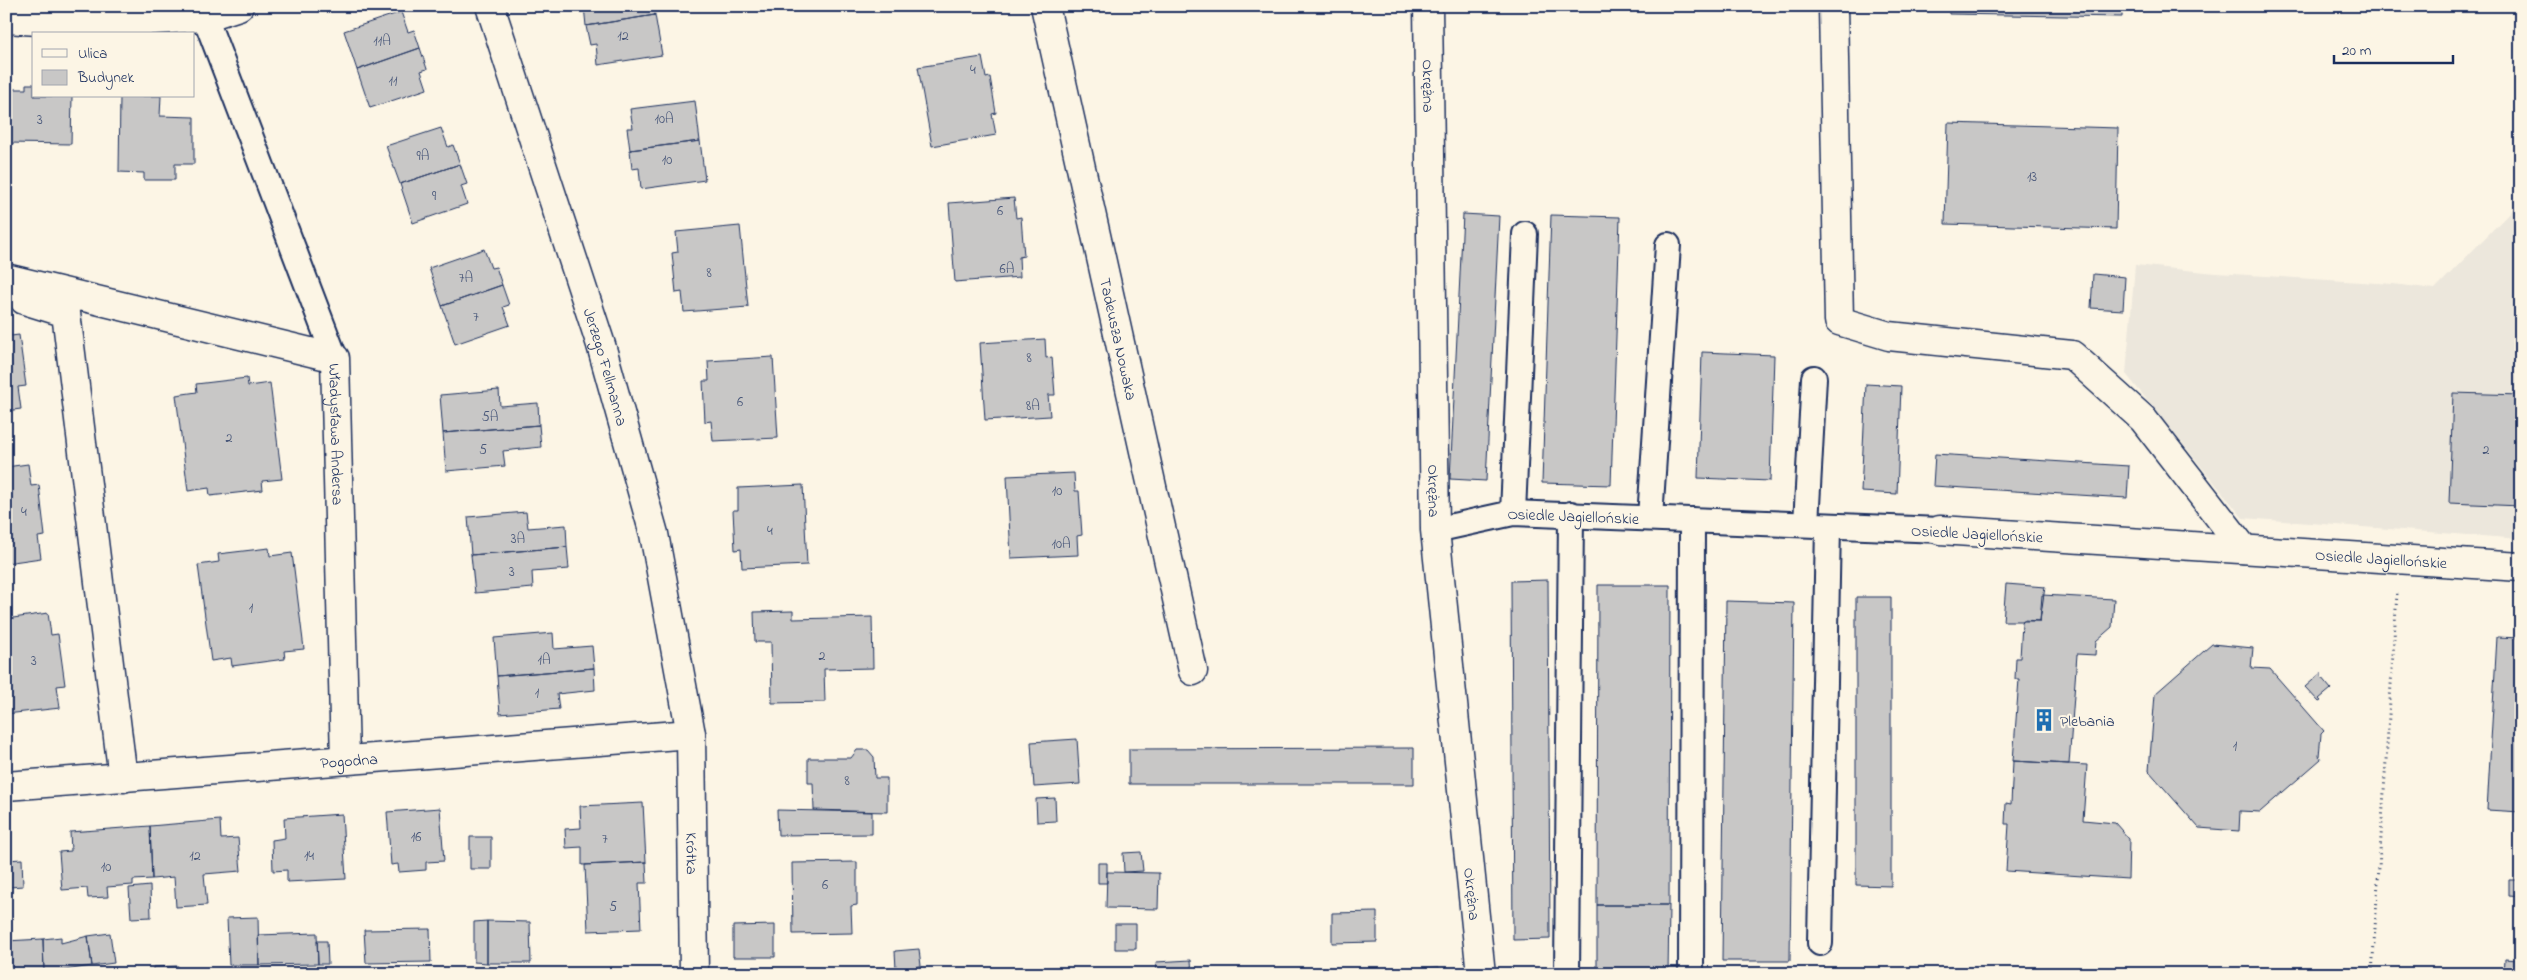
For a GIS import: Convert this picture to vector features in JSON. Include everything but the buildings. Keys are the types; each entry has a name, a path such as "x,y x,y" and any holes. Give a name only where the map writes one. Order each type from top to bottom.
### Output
{"street":[{"path":"6,19 88,24 205,17 239,6"},
{"name":"Jerzego Fellmanna","path":"490,6 601,346 654,534 691,734"},
{"name":"Tadeusza Nowaka","path":"1045,6 1193,671"},
{"name":"Okrężna","path":"1428,6 1435,530 1481,974"},
{"path":"1833,6 1839,321 1889,336 2072,355 2142,419 2244,549"},
{"name":"Władysława Andersa","path":"6,278 335,358 345,760"},
{"path":"6,295 66,313 123,778"},
{"name":"Osiedle Jagiellońskie","path":"1940,530 2521,567"},
{"name":"Pogodna","path":"6,786 691,734"},
{"name":"Krótka","path":"691,734 694,974"}],"lane":[{"path":"205,17 335,358"},
{"path":"1513,513 1525,234"},
{"path":"1650,518 1668,245"},
{"path":"1814,378 1820,943"},
{"name":"Osiedle Jagiellońskie","path":"1435,530 1513,513 1940,530"},
{"path":"1567,974 1571,514"},
{"path":"1691,974 1692,520"}],"path":[{"path":"2372,974 2400,560"}],"shaded area":[{"path":"2521,201 2521,539 2243,518 2126,374 2135,265 2216,273 2393,284 2435,289"}],"place":[{"name":"Plebania","path":"2044,720"}]}
